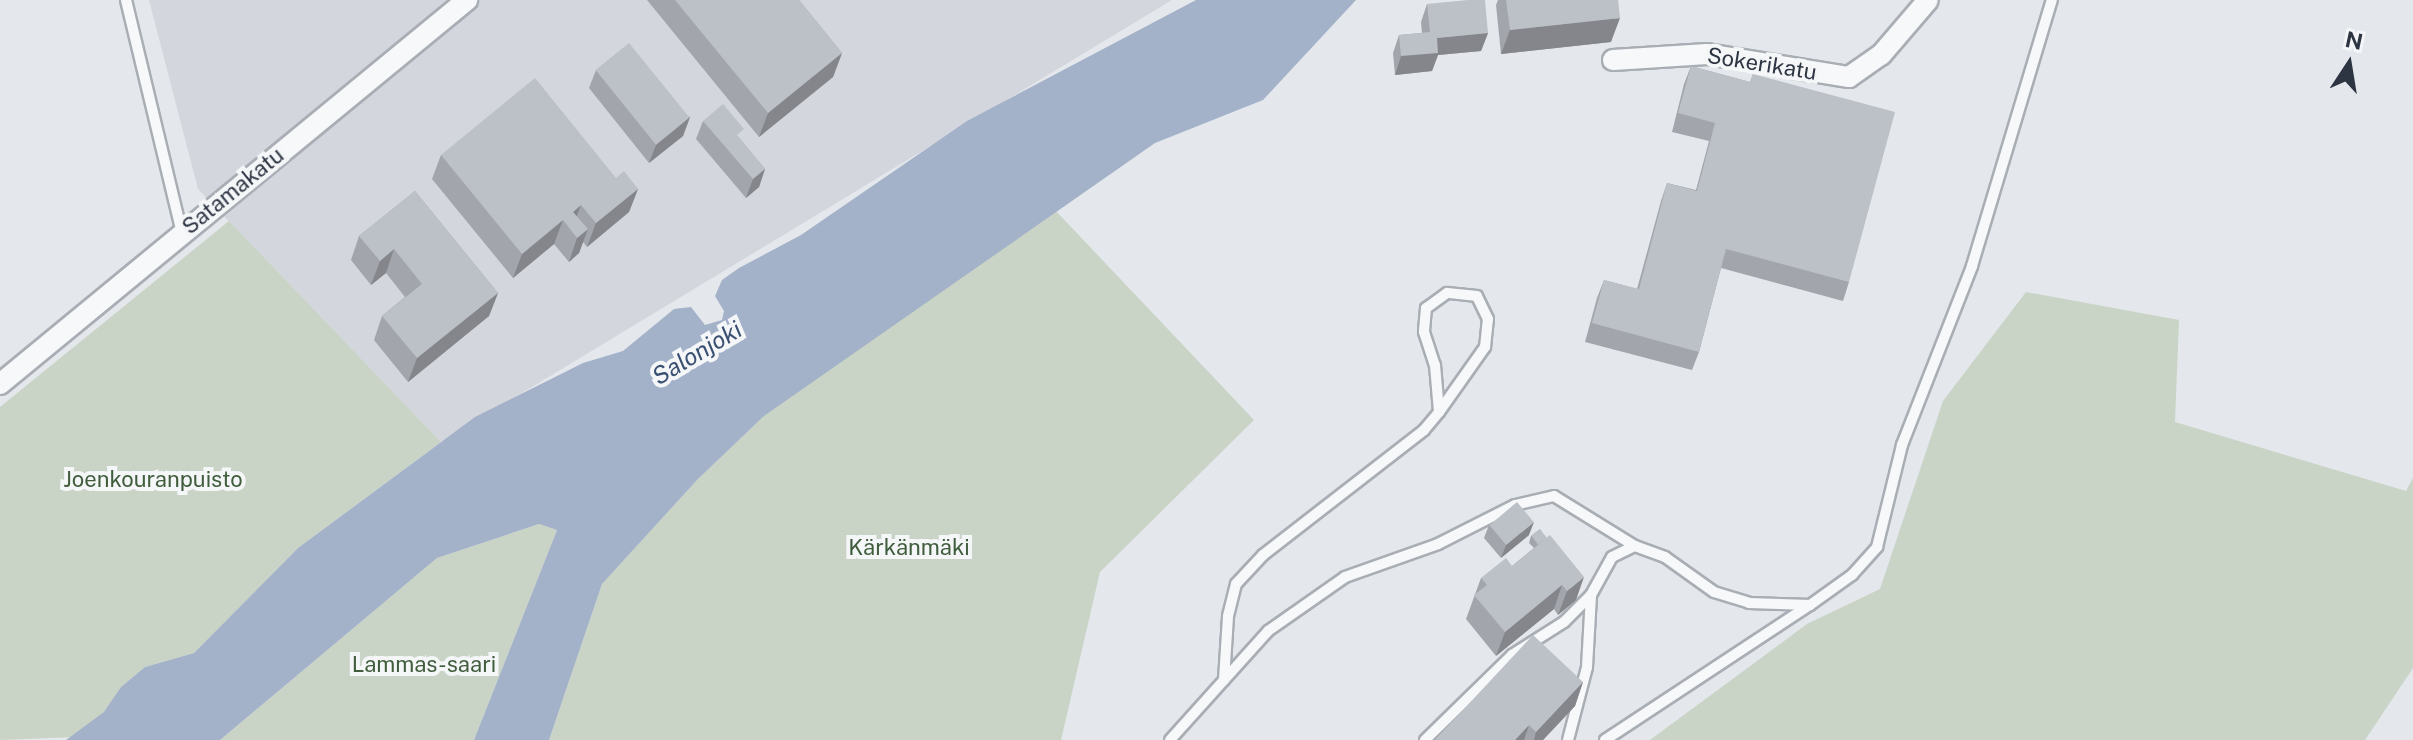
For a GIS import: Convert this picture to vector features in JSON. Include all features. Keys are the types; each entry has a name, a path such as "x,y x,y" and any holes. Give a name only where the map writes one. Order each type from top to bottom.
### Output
{"street":[{"name":"Satamakatu","path":"0,384 467,0"},
{"name":"Sokerikatu","path":"1613,60 1707,54 1849,77 1881,55 1928,0"}],"lane":[{"path":"126,0 182,233"},
{"path":"1605,740 1810,605 1852,575 1877,547 1902,445 1972,266 2052,0"},
{"path":"1224,680 1228,616 1236,584 1263,555 1378,469 1439,412 1485,347 1488,319 1477,296 1447,293 1426,308 1424,332 1435,365 1439,412"},
{"path":"1170,740 1268,631 1345,577 1438,544 1515,505 1554,496 1635,546 1665,557 1714,592 1749,603 1810,605"},
{"path":"1425,740 1512,655 1564,622 1591,595 1612,557 1635,546"},
{"path":"1568,740 1587,667 1591,595"}],"shaded area":[{"path":"149,0 1172,0 441,442 198,189"}],"green space":[{"name":"Kärkänmäki","path":"1054,209 1254,420 1100,572 1061,740 549,740 602,584 698,479 764,416"},
{"name":"Joenkouranpuisto","path":"229,221 441,442 298,548 194,653 145,667 121,687 105,712 76,737 0,740 0,407"},
{"path":"2026,292 2179,320 2175,422 2406,491 2413,478 2413,668 2365,740 1650,740 1807,624 1880,589 1943,401"},
{"name":"Lammas-saari","path":"539,524 557,530 474,740 220,740 437,558"}],"water":[{"name":"Salonjoki","path":"1196,0 1356,0 1263,100 1155,143 764,416 698,479 602,584 549,740 474,740 557,530 539,524 437,558 220,740 66,740 104,712 121,687 145,667 194,653 298,548 475,417 583,363 623,351 674,309 691,307 705,325 722,320 724,311 715,296 722,280 739,268 801,235 967,121"}],"building":[{"path":"675,0 799,0 842,53 768,113"},
{"path":"1485,0 1488,33 1437,38 1438,53 1401,56 1399,35 1430,32 1427,4"},
{"path":"1506,0 1618,0 1620,18 1510,30"},
{"path":"629,43 689,118 656,145 596,70"},
{"path":"1691,66 1750,82 1753,74 1895,112 1849,282 1726,249 1699,352 1592,323 1604,280 1639,289 1667,183 1697,191 1715,123 1678,113"},
{"path":"535,78 616,178 624,171 638,189 596,223 581,205 573,212 588,229 577,238 563,220 522,254 441,155"},
{"path":"723,104 744,129 737,135 765,169 753,179 703,121"},
{"path":"415,191 498,293 417,358 382,316 422,284 394,249 380,261 359,236"},
{"path":"1517,502 1534,522 1506,545 1489,525"},
{"path":"1540,529 1547,538 1538,544 1531,536"},
{"path":"1550,535 1584,577 1567,591 1562,585 1505,632 1474,595 1487,585 1481,578 1506,558 1512,566"},
{"path":"1533,635 1583,682 1536,732 1529,725 1515,740 1435,740"}]}
